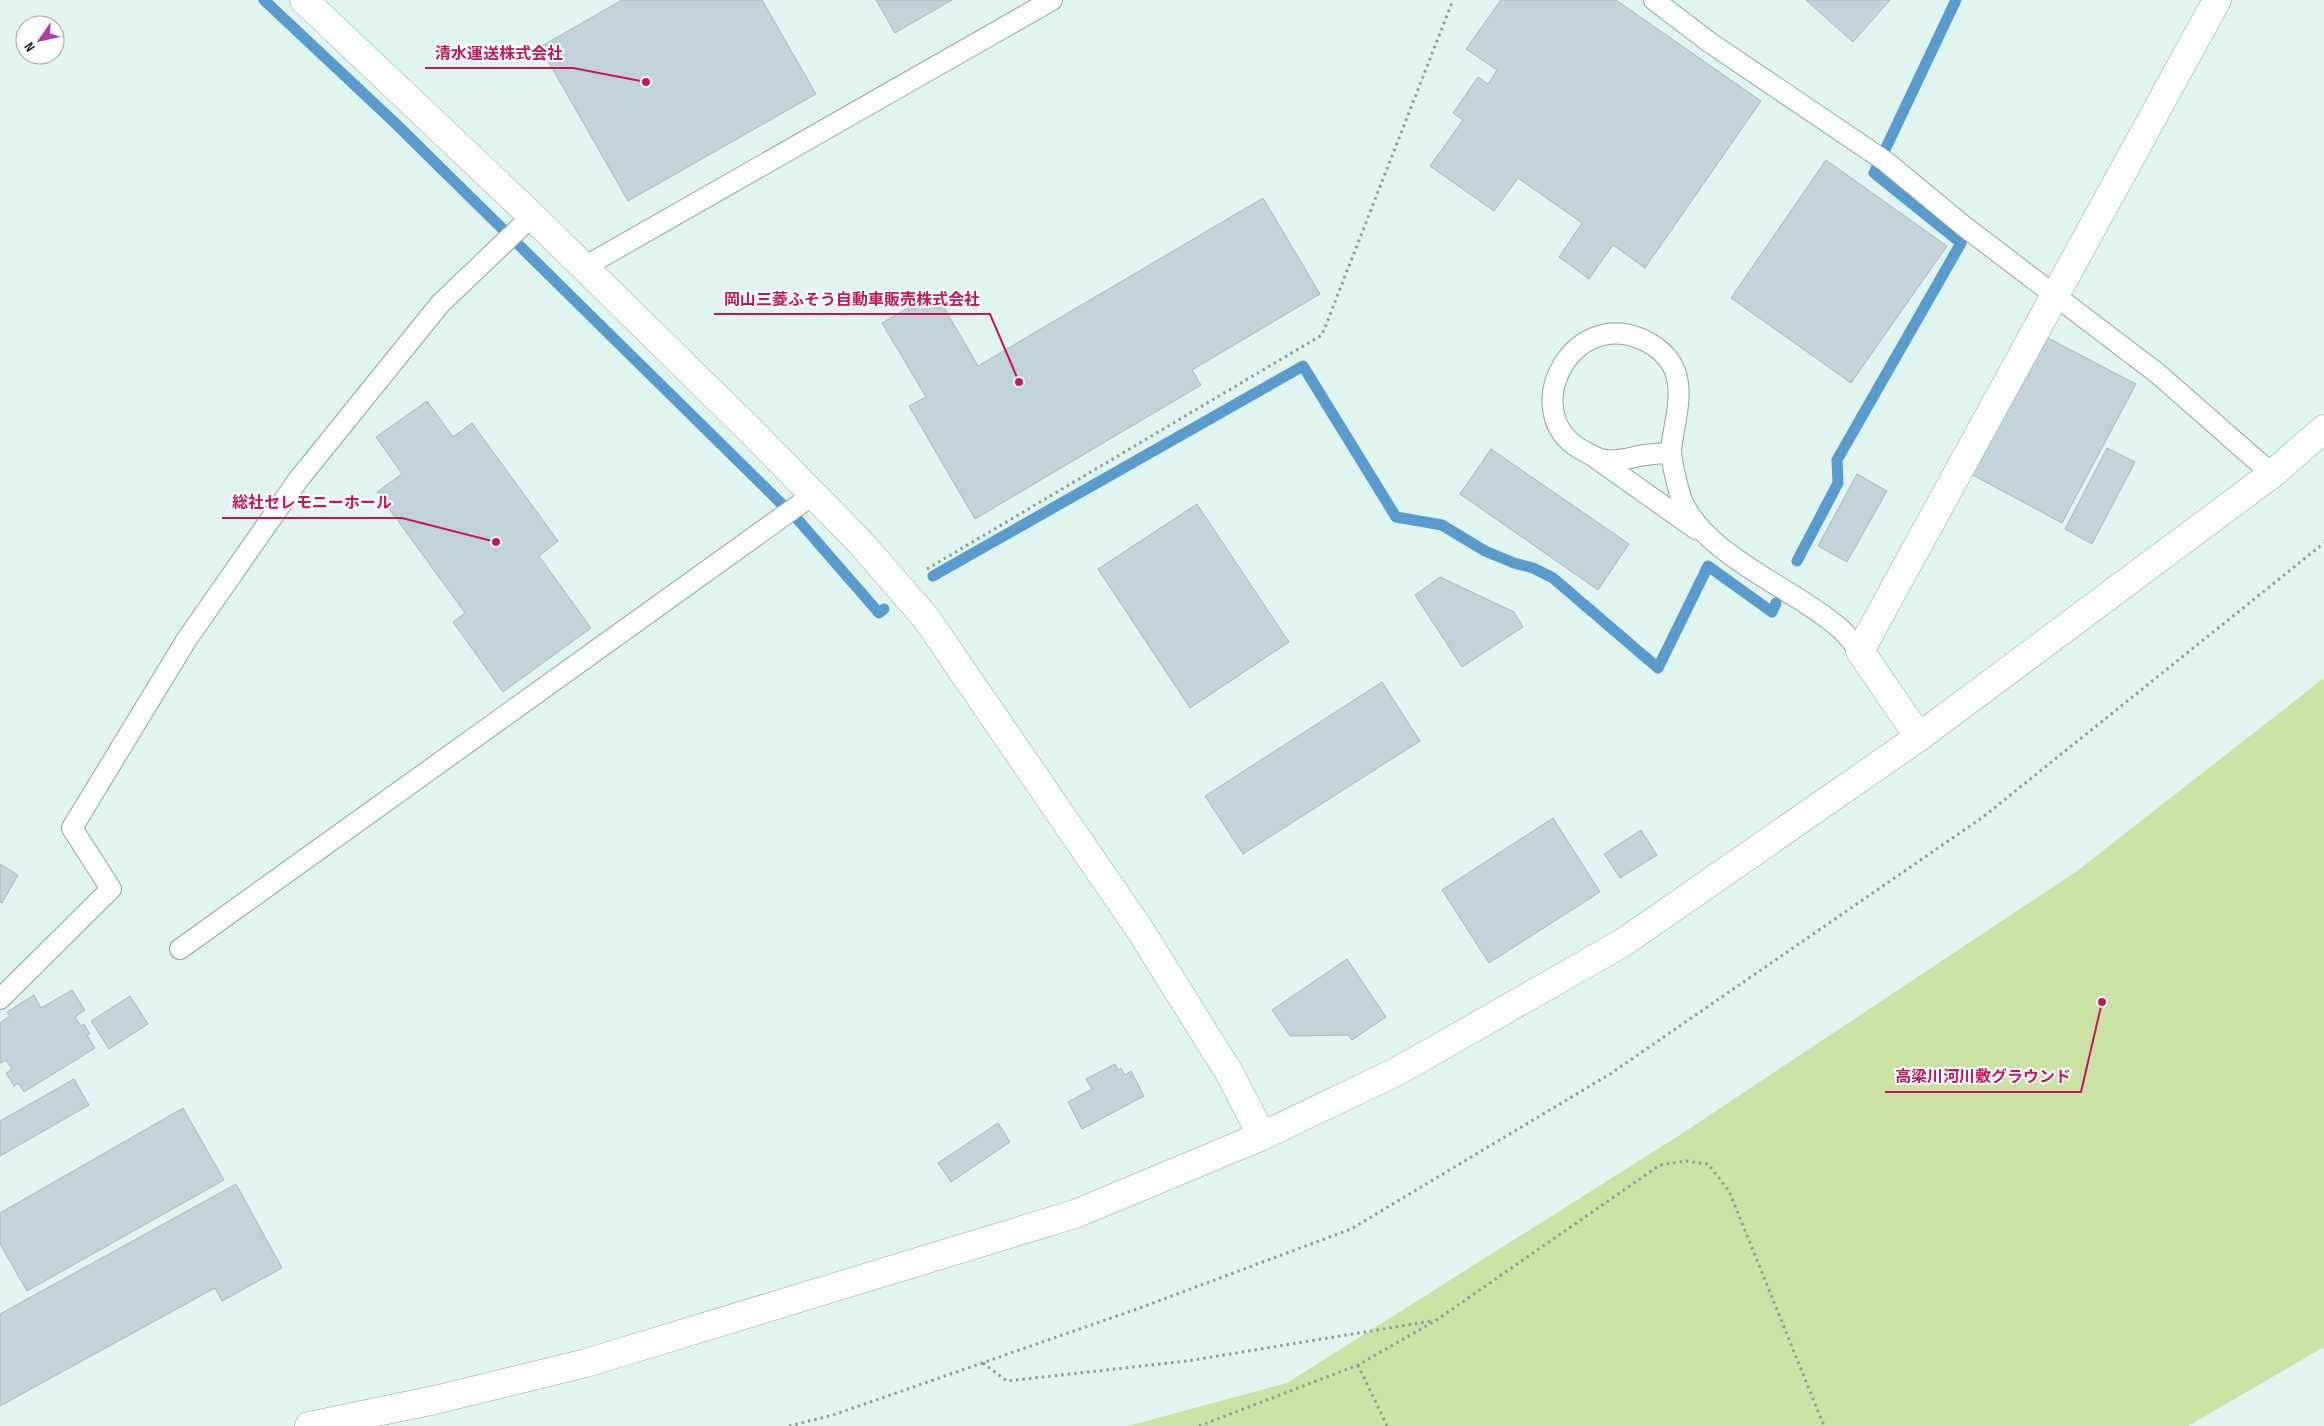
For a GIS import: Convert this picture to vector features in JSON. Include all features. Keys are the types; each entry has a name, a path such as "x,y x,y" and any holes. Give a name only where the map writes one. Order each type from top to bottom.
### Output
{"street":[{"path":"304,0 519,229 584,267 798,505 898,586 926,618 1140,930 1230,1074 1262,1136"},
{"path":"1919,737 1860,651 2217,0"},
{"path":"309,1426 435,1400 586,1363 1075,1214 1262,1136 1398,1071 1624,942 1919,737 2272,474 2324,429"}],"lane":[{"path":"584,267 1052,0"},
{"path":"1654,0 1709,42 1882,159 2055,296 2157,373 2272,474"},
{"path":"0,999 111,889 72,828 187,640 298,480 440,304 519,229"},
{"path":"1716,543 1695,523 1681,499 1671,452 1680,394 1672,367 1665,356 1648,342 1630,335 1618,334 1592,339 1581,345 1570,353 1556,376 1553,402 1559,424 1575,446 1592,456 1716,543 1837,626 1860,651"},
{"path":"1592,456 1604,460 1624,461 1644,455 1671,452"},
{"path":"180,949 798,505"}],"path":[{"path":"898,586 1322,335 1453,0"},
{"path":"789,1426 833,1415 983,1363 1137,1309 1351,1229 1610,1074 1983,818 2324,543"},
{"path":"1198,1426 1358,1365 1435,1321 1660,1165 1686,1161 1708,1164 1729,1191 1824,1426"},
{"path":"983,1363 1007,1381 1187,1360 1435,1321"},
{"path":"1358,1365 1387,1426"}],"green space":[{"path":"2324,678 2324,1347 2188,1426 1128,1426 1287,1383 1683,1133 2077,871"}],"building":[{"path":"622,0 762,0 816,94 628,201 540,47"},
{"path":"876,0 952,0 895,33"},
{"path":"1501,0 1616,0 1761,101 1645,268 1613,245 1589,279 1559,257 1582,223 1518,178 1494,211 1430,166 1463,120 1453,113 1478,77 1488,84 1497,70 1466,49"},
{"path":"1806,0 1890,0 1853,42"},
{"path":"1826,160 1947,246 1851,383 1731,298"},
{"path":"1263,198 1320,294 1192,370 1201,385 975,519 909,406 926,397 882,323 935,292 978,366"},
{"path":"2044,336 2136,384 2062,523 1971,474"},
{"path":"427,401 453,437 472,423 558,541 539,556 591,628 503,692 453,622 465,613 377,492 402,474 376,437"},
{"path":"2107,448 2135,462 2092,544 2065,529"},
{"path":"1491,449 1629,544 1598,590 1460,494"},
{"path":"1857,474 1887,491 1847,562 1818,546"},
{"path":"1197,504 1289,642 1190,708 1098,569"},
{"path":"1440,577 1514,612 1523,627 1462,667 1415,595"},
{"path":"1382,682 1420,741 1243,854 1205,796"},
{"path":"1553,818 1600,892 1489,963 1442,890"},
{"path":"1641,830 1657,855 1620,878 1604,854"},
{"path":"0,864 18,875 2,903 0,902"},
{"path":"1347,959 1386,1017 1352,1040 1348,1035 1290,1036 1272,1010"},
{"path":"72,990 85,1010 75,1017 81,1026 84,1024 90,1034 87,1035 95,1048 24,1092 18,1083 14,1086 6,1073 12,1069 6,1060 1,1063 0,1061 0,1023 10,1016 7,1012 34,995 41,1008"},
{"path":"130,996 148,1024 109,1049 91,1021"},
{"path":"1115,1064 1118,1070 1121,1068 1125,1075 1131,1071 1144,1096 1082,1129 1068,1102 1092,1089 1086,1079"},
{"path":"74,1079 89,1105 0,1156 0,1121"},
{"path":"183,1108 224,1180 27,1291 0,1244 0,1213"},
{"path":"998,1123 1010,1142 951,1182 938,1163"},
{"path":"236,1184 282,1268 222,1301 215,1288 0,1406 0,1314"}],"waterway":[{"path":"264,0 394,122 799,521 879,613 884,609"},
{"path":"1797,561 1838,483 1837,460 1961,243 1874,173 1956,0"},
{"path":"933,576 1303,366 1396,517 1442,525 1485,551 1514,563 1533,568 1553,578 1658,668 1708,566 1772,612 1776,603"}],"place":[{"name":"清水運送株式会社","path":"646,82"},
{"name":"岡山三菱ふそう自動車販売株式会社","path":"1019,382"},
{"name":"総社セレモニーホール","path":"496,542"},
{"name":"高梁川河川敷グラウンド","path":"2102,1002"}]}
